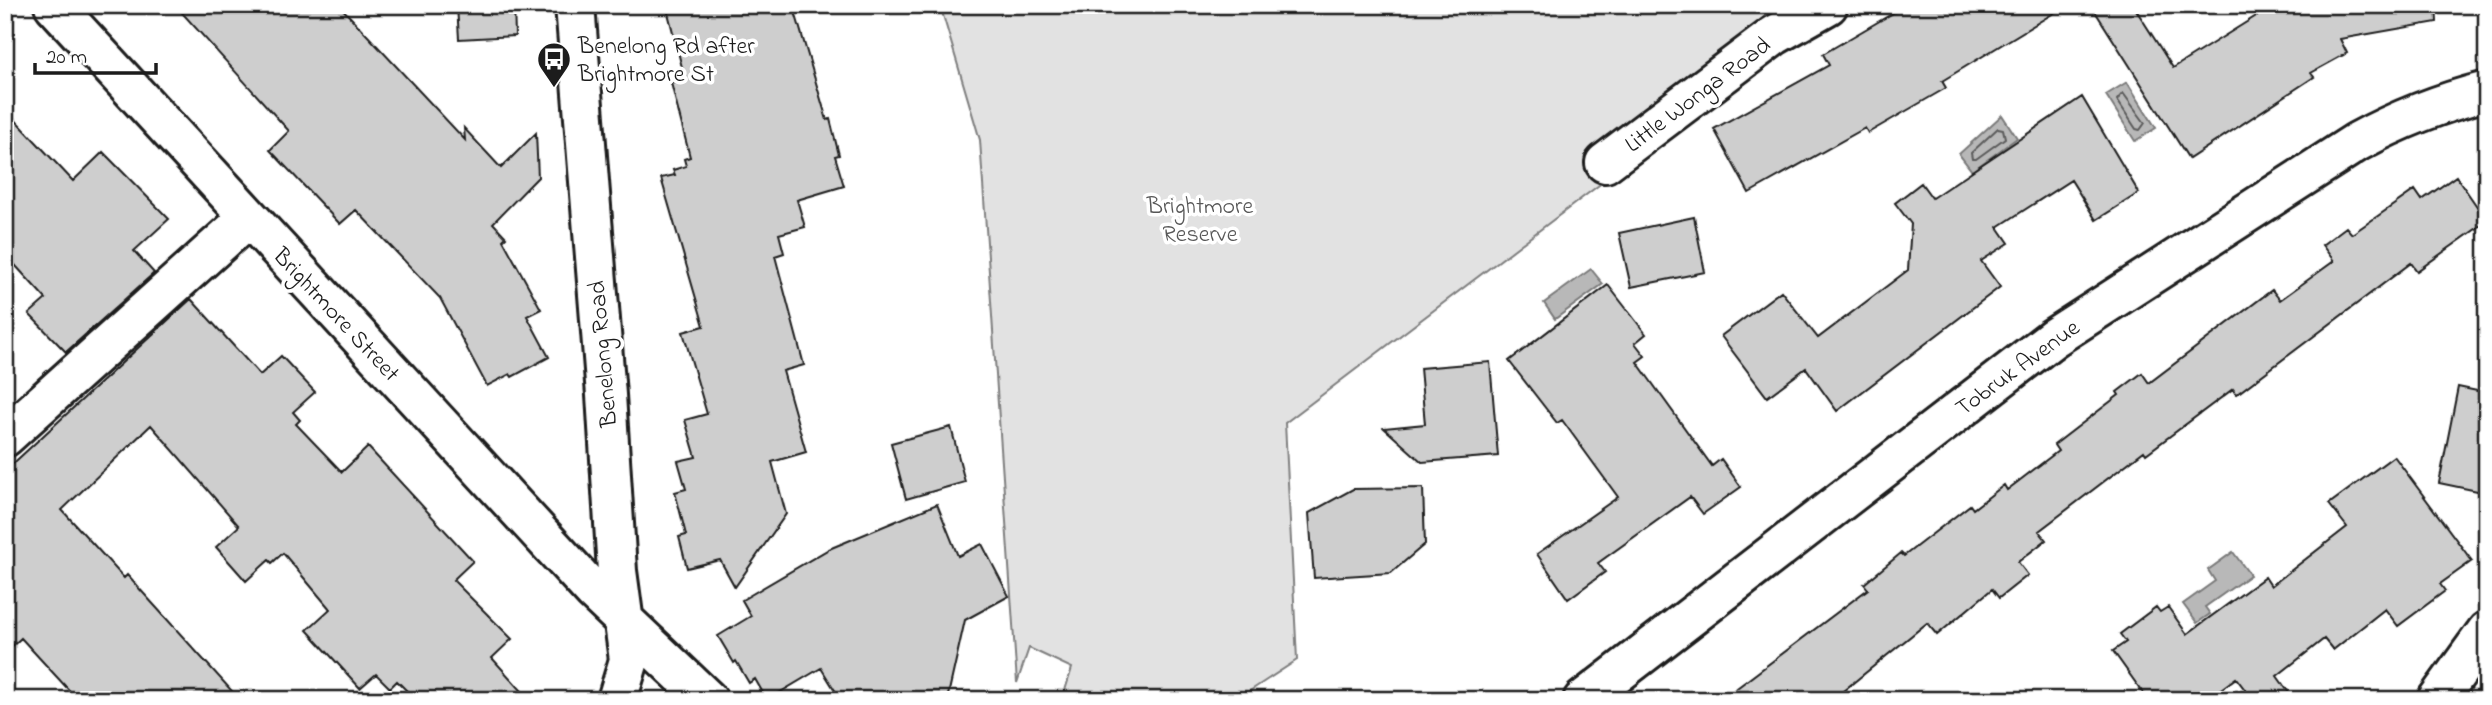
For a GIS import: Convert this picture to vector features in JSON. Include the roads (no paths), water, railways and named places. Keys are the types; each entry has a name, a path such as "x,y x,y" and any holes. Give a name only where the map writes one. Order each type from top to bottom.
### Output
{"street":[{"name":"Brightmore Street","path":"54,5 594,592 708,700"},
{"name":"Benelong Road","path":"575,5 617,571 629,660 617,700"},
{"name":"Little Wonga Road","path":"1605,163 1774,36 1828,5"},
{"name":"Tobruk Avenue","path":"1583,700 2053,338 2357,142 2398,120 2443,102 2487,91"},
{"path":"5,437 248,218"},
{"path":"2437,700 2487,631"}],"water":[{"path":"2127,82 2156,128 2135,141 2106,95"},
{"path":"2002,115 2017,138 1972,171 1959,154"},
{"path":"1591,269 1603,284 1555,319 1544,303"},
{"path":"2233,552 2250,575 2205,607 2210,614 2197,623 2183,604 2215,581 2208,570"}],"place":[{"name":"Benelong Rd after Brightmore St","path":"554,89"}],"park label":[{"name":"Brightmore Reserve","path":"1200,219"}]}
